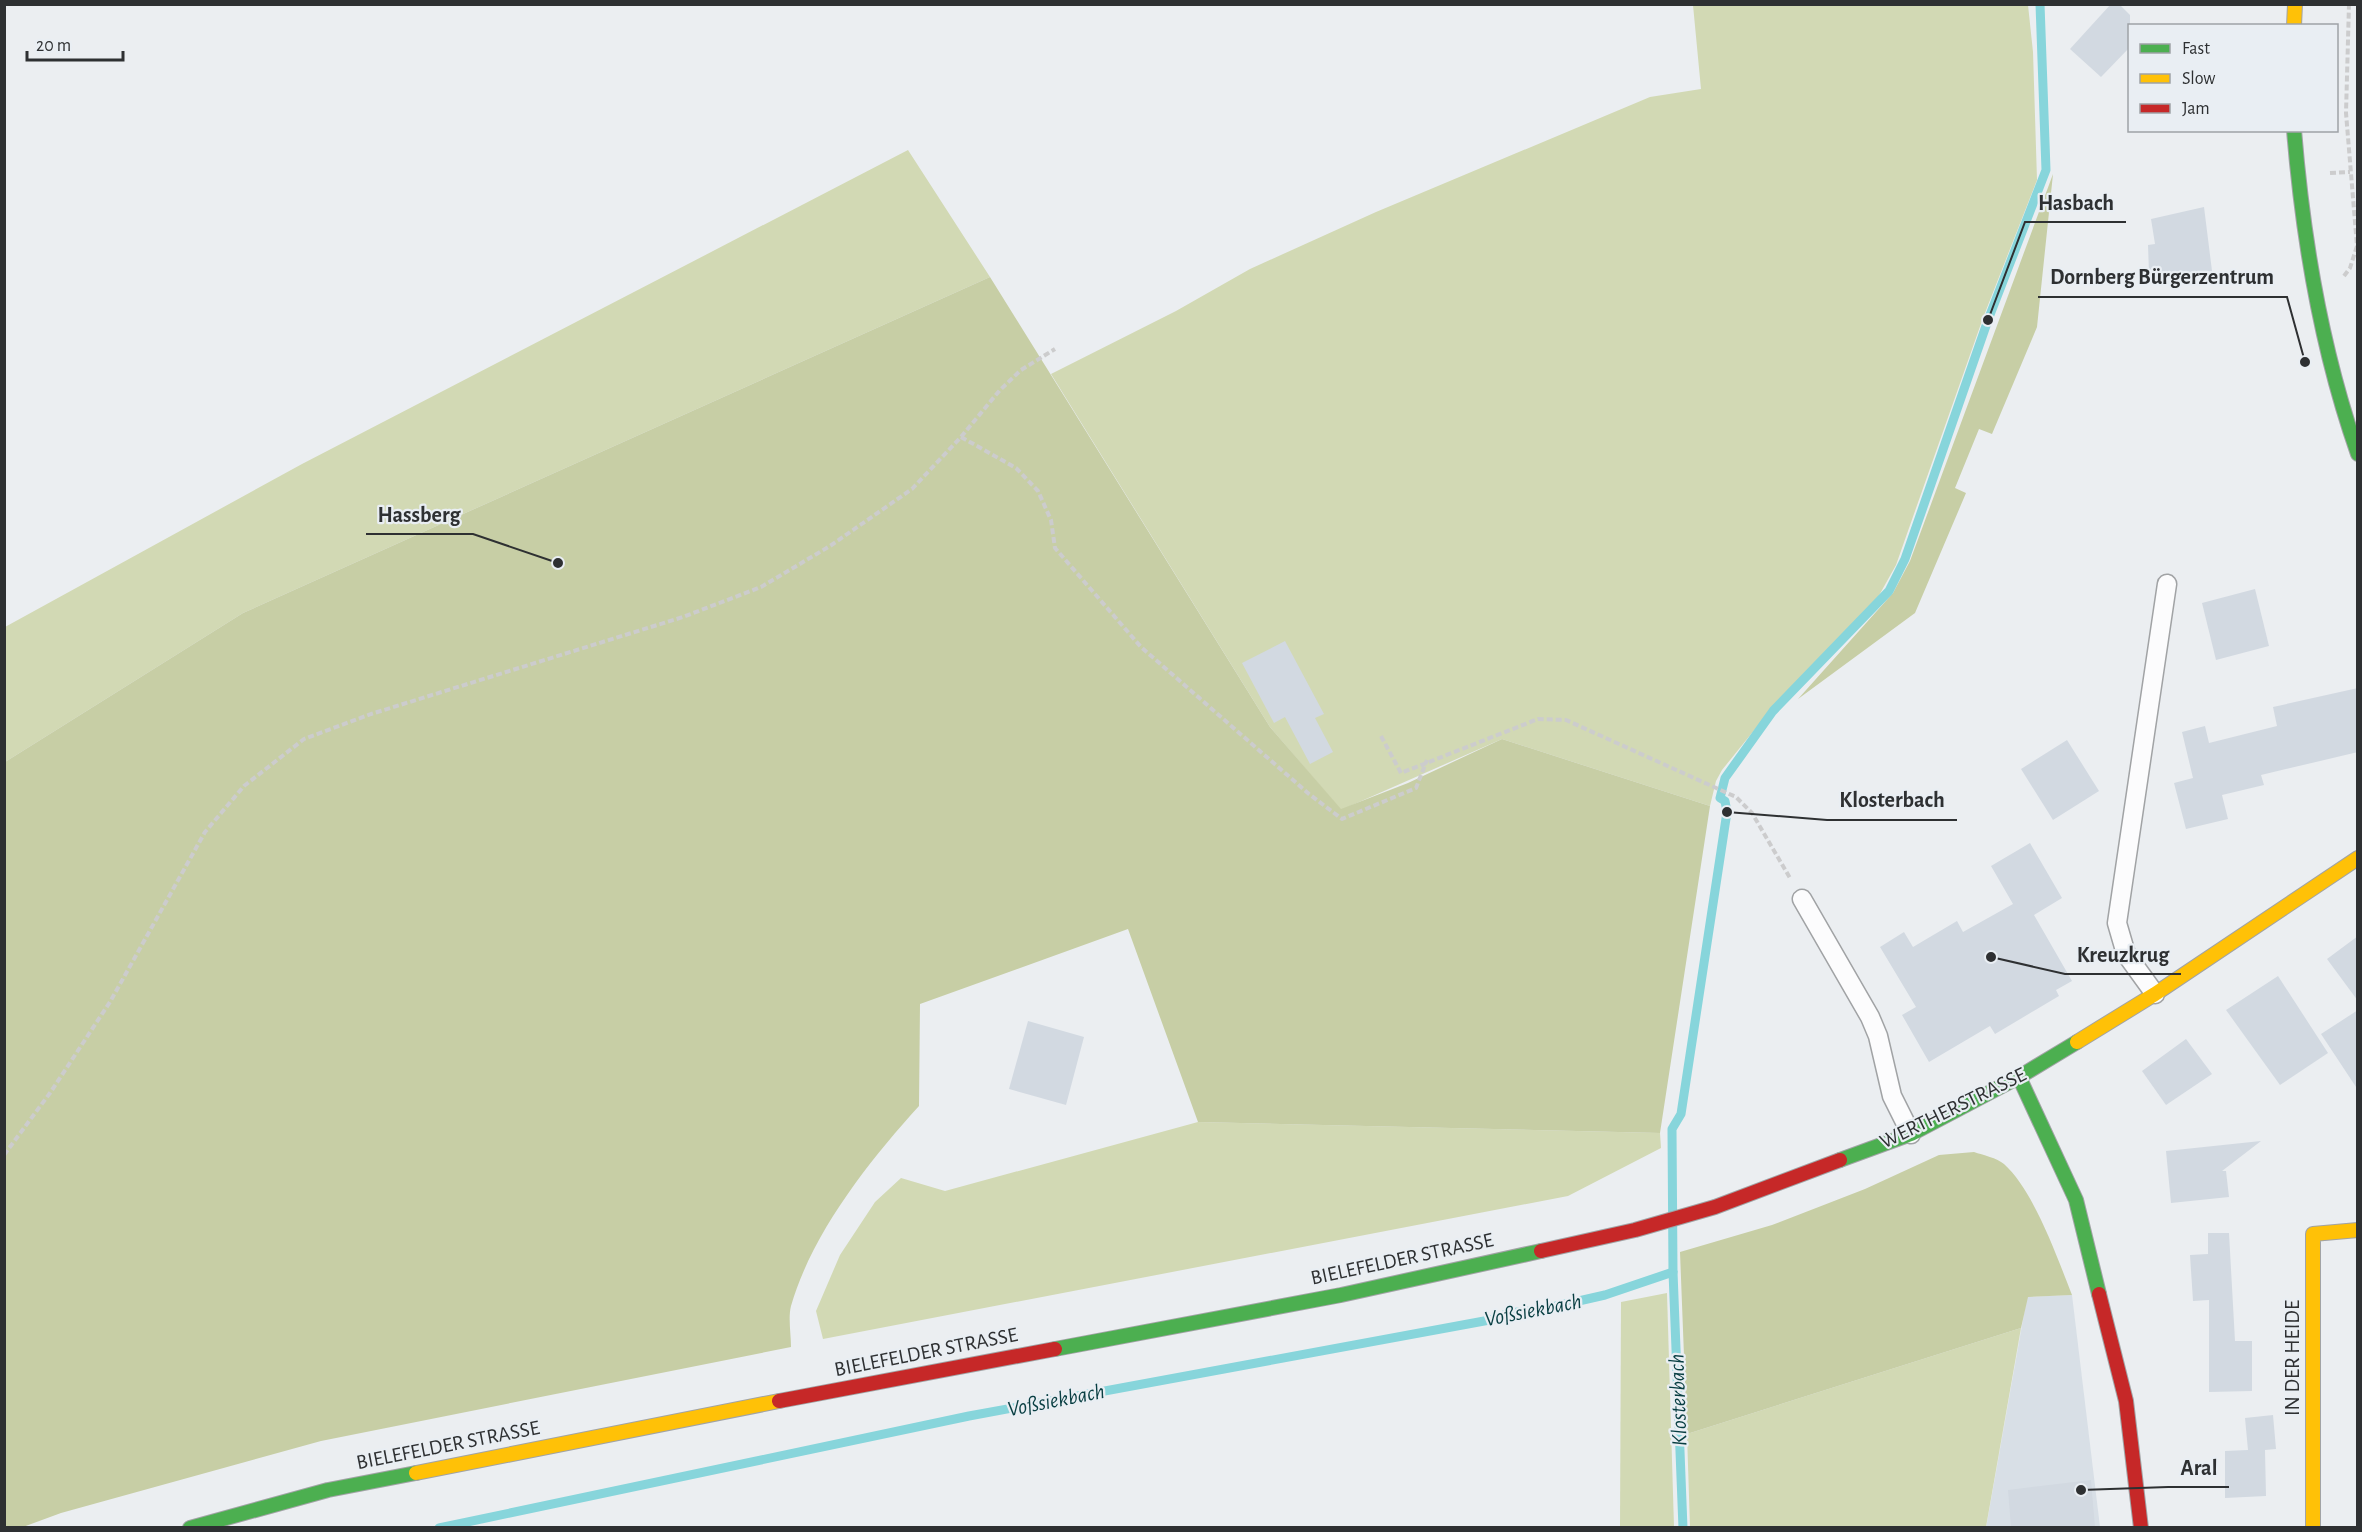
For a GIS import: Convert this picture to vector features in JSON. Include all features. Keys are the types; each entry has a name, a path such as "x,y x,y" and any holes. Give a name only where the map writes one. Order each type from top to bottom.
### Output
{"main road":[{"path":"2294,24 2295,4"},
{"path":"2294,132 2301,211 2318,309 2335,379 2358,454"},
{"name":"WERTHERSTRASSE","path":"1670,1221 1911,1134 2019,1077 2155,994 2358,858"},
{"path":"2019,1077 2076,1200 2126,1401 2141,1527"},
{"name":"BIELEFELDER STRASSE","path":"190,1527 328,1490 1341,1295 1670,1221"},
{"name":"IN DER HEIDE","path":"2313,1527 2313,1234 2358,1230"}],"lane":[{"path":"2155,994 2126,954 2117,923 2167,585"},
{"path":"1802,899 1870,1017 1878,1036 1892,1096 1911,1134"}],"path":[{"path":"2318,309 2350,268 2357,246 2346,113 2349,4"},
{"path":"4,1155 50,1093 110,1002 205,832 244,786 304,739 371,714 683,617 761,587 830,546 912,489 962,437 999,390 1021,370 1055,349"},
{"path":"962,437 1016,468 1038,491 1051,520 1055,548 1141,647 1309,794 1342,819 1416,788 1427,760"},
{"path":"1381,736 1401,772 1538,718 1566,720 1736,797 1752,813 1802,899"}],"shaded area":[{"path":"2072,1295 2100,1527 1986,1528 2027,1297"}],"green space":[{"path":"1693,5 2028,5 2033,52 2037,180 1983,318 1896,565 1877,599 1768,713 1722,770 1716,781 1710,806 1502,739 1341,810 1270,727 1051,374 1176,311 1250,269 1376,212 1650,97 1701,89"},
{"path":"908,150 990,277 243,613 5,762 5,627 302,464"},
{"path":"2053,174 2037,327 1992,434 1979,429 1955,488 1966,493 1915,613 1798,699 1893,593 1910,561"},
{"path":"990,277 1270,727 1341,809 1408,783 1502,739 1710,806 1660,1133 1198,1122 1128,929 920,1004 919,1106 862,1174 844,1199 813,1252 800,1279 791,1306 791,1347 321,1441 61,1513 23,1527 5,1527 5,762 243,613"},
{"path":"1198,1122 1660,1133 1661,1148 1568,1196 823,1339 816,1311 840,1255 875,1202 901,1178 945,1191"},
{"path":"1974,1152 1994,1158 2004,1164 2015,1176 2044,1225 2072,1295 2028,1297 2021,1328 1687,1434 1680,1252 1772,1225 1865,1189 1939,1155"},
{"path":"1667,1293 1674,1527 1620,1527 1621,1302"},
{"path":"2021,1328 1986,1527 1690,1527 1687,1434"}],"building":[{"path":"2111,4 2119,4 2130,15 2128,49 2101,77 2070,49"},
{"path":"2204,207 2212,271 2176,277 2170,275 2159,279 2149,273 2148,245 2155,244 2151,219"},
{"path":"2255,589 2269,646 2216,660 2202,603"},
{"path":"1285,641 1324,714 1315,718 1333,752 1310,764 1285,717 1274,723 1242,663"},
{"path":"2358,688 2358,752 2261,775 2264,785 2222,795 2228,819 2186,829 2174,783 2193,778 2182,732 2205,726 2209,743 2277,726 2273,707"},
{"path":"2067,740 2099,791 2053,820 2021,769"},
{"path":"2030,843 2062,898 2034,915 2072,981 2056,990 2059,996 1995,1034 1990,1026 1929,1062 1902,1015 1916,1007 1880,947 1904,932 1913,947 1957,921 1963,932 2013,904 1991,866"},
{"path":"2358,936 2358,1001 2327,959"},
{"path":"2278,976 2328,1053 2280,1085 2226,1010"},
{"path":"2358,1010 2358,1090 2321,1034"},
{"path":"1028,1021 1084,1037 1066,1105 1009,1089"},
{"path":"2186,1039 2212,1074 2166,1105 2142,1071"},
{"path":"2261,1141 2222,1171 2226,1171 2229,1197 2171,1203 2166,1151"},
{"path":"2208,1233 2229,1233 2235,1341 2252,1341 2252,1391 2209,1392 2209,1300 2193,1301 2190,1255 2208,1254"},
{"path":"2273,1415 2276,1449 2265,1450 2266,1496 2225,1498 2225,1451 2248,1450 2245,1418"},
{"path":"2091,1480 2095,1527 2011,1527 2008,1490"}],"waterway":[{"path":"1683,1528 1673,1272 1672,1129 1681,1114 1727,812 1725,801 1720,798 1725,778 1773,711 1889,591 1905,559 1988,320 2046,170 2040,4"},
{"name":"Voßsiekbach","path":"439,1528 969,1416 1495,1319 1508,1313 1539,1310 1605,1295 1673,1272"}],"traffic: fast":[{"path":"2294,132 2308,254 2324,335 2358,454"},
{"path":"1840,1160 1911,1134 2019,1077 2077,1042"},
{"path":"2019,1077 2076,1200 2099,1294"},
{"path":"1055,1349 1341,1295 1541,1251"},
{"path":"190,1528 328,1490 416,1473"}],"traffic: slow":[{"path":"2294,24 2295,4"},
{"path":"2077,1042 2155,994 2358,858"},
{"path":"2313,1528 2313,1234 2358,1230"},
{"path":"416,1473 779,1401"}],"traffic: jam":[{"path":"1541,1251 1635,1230 1715,1207 1840,1160"},
{"path":"2099,1294 2126,1401 2141,1528"},
{"path":"779,1401 1055,1349"}],"place":[{"name":"Hasbach","path":"1988,320"},
{"name":"Dornberg Bürgerzentrum","path":"2305,362"},
{"name":"Hassberg","path":"558,563"},
{"name":"Klosterbach","path":"1727,812"},
{"name":"Kreuzkrug","path":"1991,957"},
{"name":"Aral","path":"2081,1490"}]}
